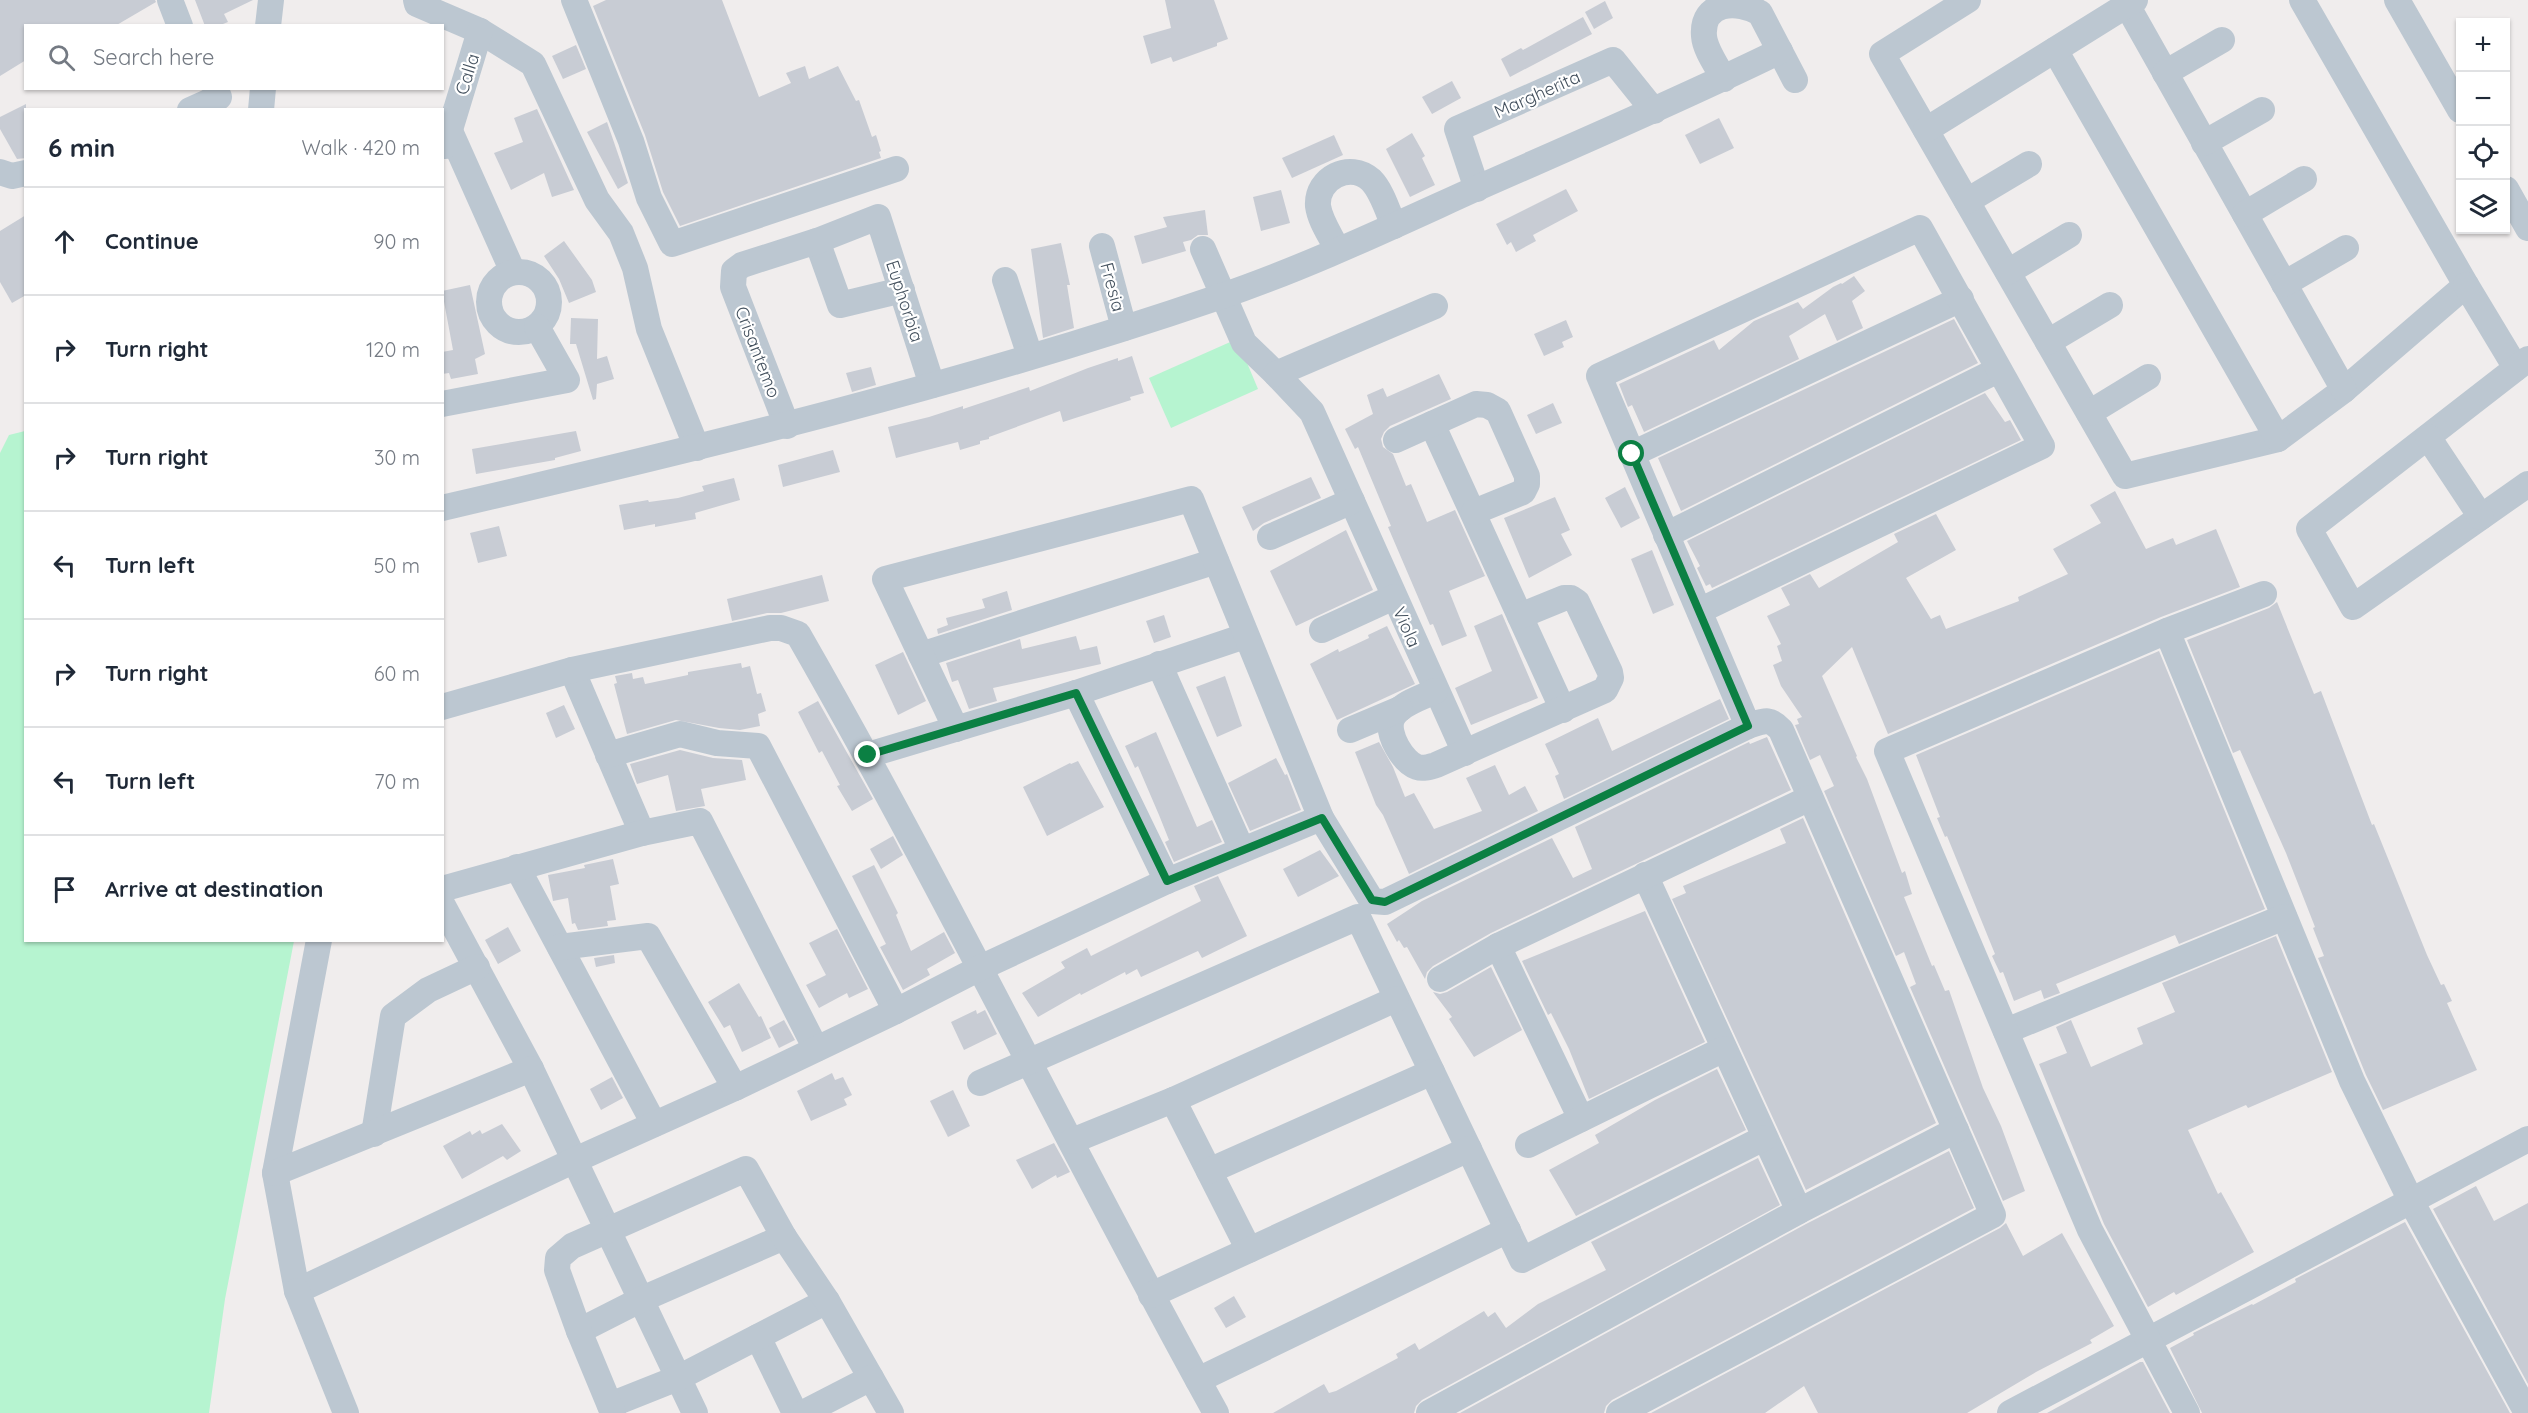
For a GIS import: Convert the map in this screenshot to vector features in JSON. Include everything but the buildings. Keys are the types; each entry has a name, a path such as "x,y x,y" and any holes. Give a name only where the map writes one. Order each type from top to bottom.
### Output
{"street":[{"path":"170,0 179,24"},
{"path":"268,24 270,0"},
{"path":"416,0 417,4 480,31 533,64 597,200 621,233 635,268 649,329 697,448"},
{"path":"574,0 631,141 649,198 672,244 896,169"},
{"path":"1968,0 1882,54 2125,476 2278,439 2344,390 2466,285"},
{"path":"2302,0 2466,285 2522,363 2309,529 2353,607 2528,484"},
{"path":"2397,0 2456,103"},
{"path":"1724,79 1704,38 1707,18 1722,4 1742,2 1752,6 1760,13 1795,80"},
{"path":"1926,130 2131,3 2165,73 2344,390"},
{"name":"Calla","path":"446,141 480,31"},
{"path":"2165,73 2222,40"},
{"path":"2055,50 2278,439"},
{"path":"444,508 787,426 1124,328 1222,296 1394,226 1654,111 1780,51"},
{"name":"Margherita","path":"1477,189 1457,129 1613,60 1654,111"},
{"path":"194,108 219,97 216,90"},
{"path":"261,108 263,90"},
{"path":"2204,143 2262,110"},
{"path":"446,141 513,272"},
{"path":"1967,201 2029,164"},
{"path":"1337,249 1318,206 1324,186 1340,173 1350,171 1370,179 1377,187 1394,226"},
{"path":"0,172 12,176 24,173"},
{"path":"2245,214 2304,179"},
{"path":"2510,197 2528,228"},
{"name":"Euphorbia","path":"817,241 878,217 932,385"},
{"path":"1699,611 2042,446 1920,228 1599,376 1666,534 1748,726"},
{"path":"2008,272 2069,235"},
{"path":"817,241 840,305 902,290"},
{"name":"Crisantemo","path":"787,426 733,287 732,278 734,271 742,265 817,241"},
{"name":"Fresia","path":"1102,246 1124,328"},
{"path":"2284,284 2346,248"},
{"name":"Viola","path":"1203,249 1244,343 1311,412 1464,753"},
{"path":"513,272 526,273 535,277 547,291 548,310 537,327 528,332 508,331 493,318 489,298 492,288 499,280 513,272"},
{"path":"1005,280 1030,356"},
{"path":"1632,454 1961,299"},
{"path":"2048,342 2110,305"},
{"path":"1276,374 1435,306"},
{"path":"444,404 567,380 537,327"},
{"path":"1666,534 1998,370"},
{"path":"2089,413 2148,377"},
{"path":"1396,440 1476,404 1487,405 1497,411 1527,476 1527,484 1522,492 1474,512"},
{"path":"1432,424 1563,710"},
{"path":"2428,437 2481,517"},
{"path":"956,729 885,579 1191,499 1245,636 1322,818 1372,900 1385,902 1748,726 1763,721 1774,722 1781,730 1993,1215 1619,1413"},
{"path":"1270,537 1352,501"},
{"path":"921,656 1216,561"},
{"path":"2187,1413 2090,1230 1887,751 2167,631 2264,594"},
{"path":"1322,630 1394,597"},
{"path":"1400,709 1392,718 1390,728 1405,760 1424,768 1464,753 1605,690 1611,678 1577,602 1571,597 1564,598 1520,616"},
{"path":"444,706 572,670 770,628 798,634 868,755 1151,1295 1216,1413"},
{"path":"2167,631 2352,1081 2411,1201 2527,1413"},
{"path":"868,755 1076,693 1245,636"},
{"path":"1159,664 1242,850"},
{"path":"572,670 642,833"},
{"path":"1350,730 1435,691"},
{"path":"1076,693 1167,881"},
{"path":"608,755 680,734 717,743 758,746 896,1011"},
{"path":"1440,979 1498,946 1810,798"},
{"path":"297,1291 575,1160 735,1088 980,968 1167,881 1322,818"},
{"path":"444,888 642,833 700,821 816,1048"},
{"path":"517,867 654,1124"},
{"path":"1645,875 1799,1211"},
{"path":"444,908 531,1069 606,1231 695,1413"},
{"path":"980,1083 1358,916 1522,1260 1764,1138"},
{"path":"2006,1031 2284,917"},
{"path":"560,947 648,936 735,1088"},
{"path":"319,942 275,1173 297,1291 346,1413"},
{"path":"1498,946 1581,1119"},
{"path":"374,1134 393,1016 428,990 477,967"},
{"path":"1072,1141 1173,1100 1396,999"},
{"path":"1528,1145 1724,1049"},
{"path":"275,1173 531,1069"},
{"path":"1209,1171 1432,1072"},
{"path":"1173,1100 1249,1250"},
{"path":"1429,1413 1799,1211 1956,1130"},
{"path":"2010,1413 2528,1138"},
{"path":"1151,1295 1469,1149"},
{"path":"827,1301 678,1378 611,1409 557,1270 558,1258 572,1246 746,1168 784,1237 827,1301 891,1413"},
{"path":"1198,1380 1508,1230"},
{"path":"579,1331 640,1300 784,1237"},
{"path":"758,1337 795,1413"},
{"path":"803,1413 871,1378"}],"green space":[{"path":"1237,339 1258,389 1171,428 1149,378"},
{"path":"24,431 24,942 294,942 225,1299 209,1413 0,1413 0,453 9,435"}],"route":[{"path":"868,755 1076,693 1167,881 1322,818 1372,900 1385,902 1748,726 1632,454"}]}
